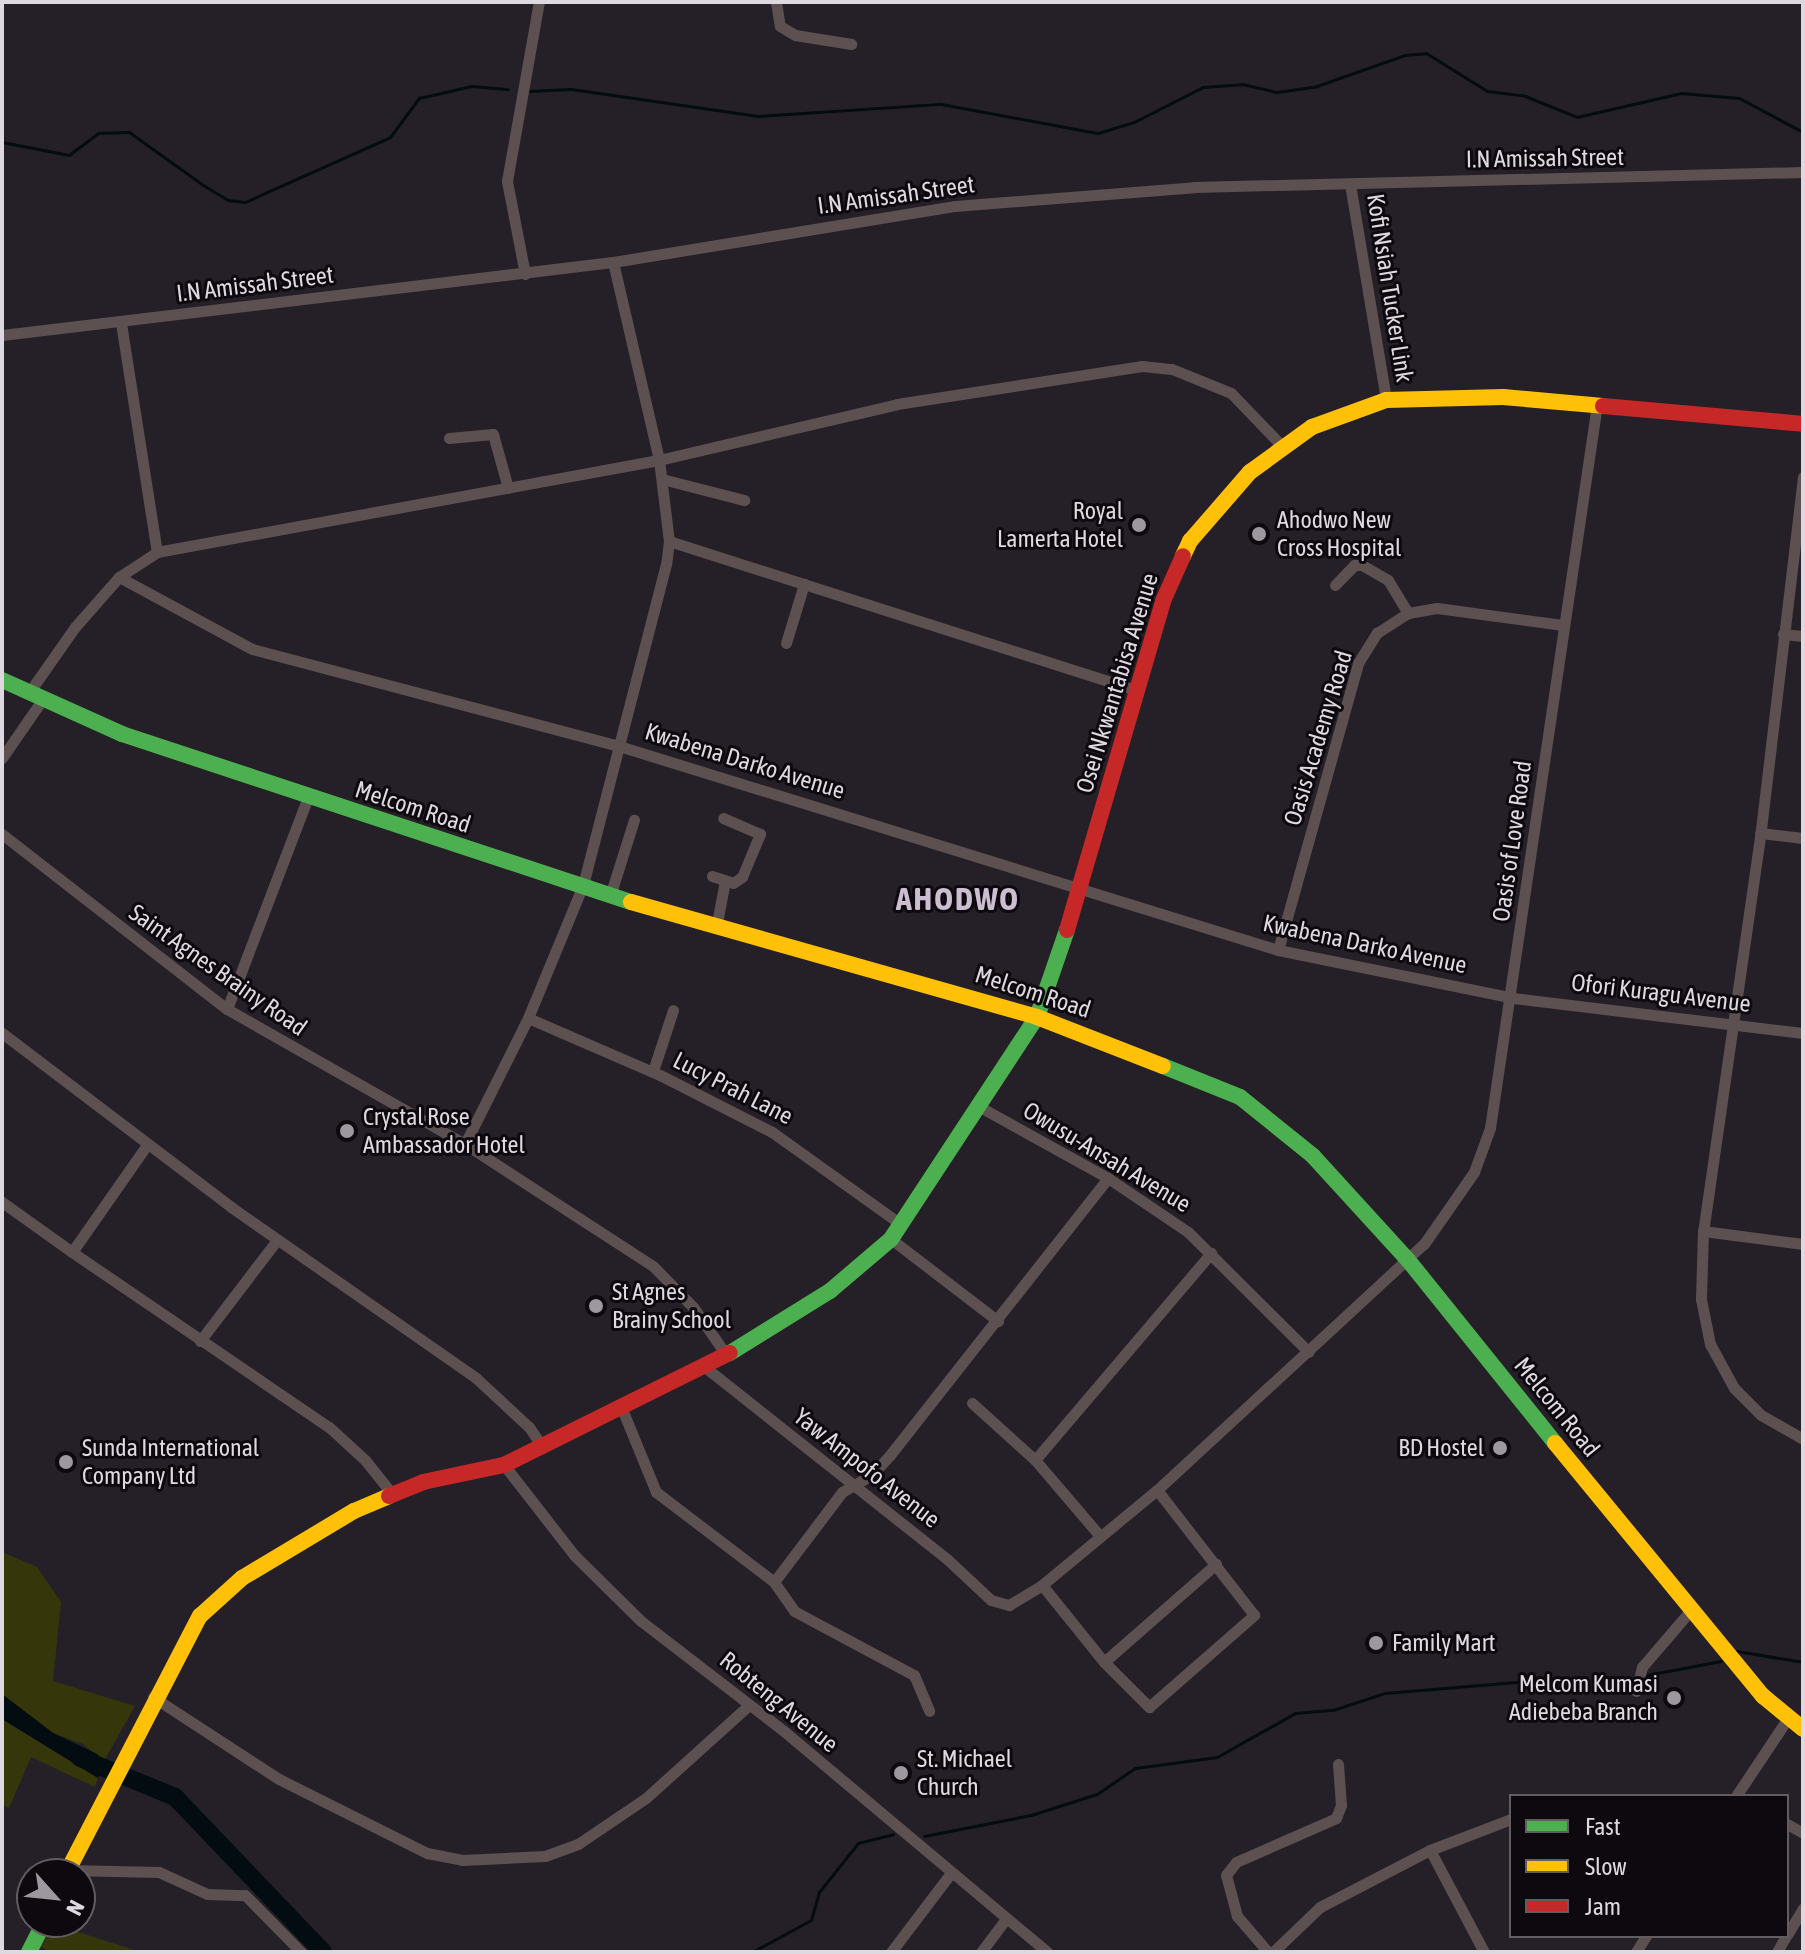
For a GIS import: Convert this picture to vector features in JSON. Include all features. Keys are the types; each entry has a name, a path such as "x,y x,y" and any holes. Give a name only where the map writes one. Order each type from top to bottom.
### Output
{"main road":[{"name":"Osei Nkwantabisa Avenue","path":"74,1858 153,1697 200,1616 242,1578 287,1548 393,1495 423,1482 504,1465 706,1368 830,1291 891,1239 1037,1017 1081,889 1163,601 1190,541 1221,500 1282,446 1312,427 1386,400 1465,395 1803,424"},
{"name":"Melcom Road","path":"2,680 122,734 308,797 716,928 832,956 1037,1017 1240,1097 1313,1156 1408,1260 1690,1611 1788,1718 1803,1729"}],"street":[{"path":"525,274 507,181 539,2"},
{"path":"776,2 780,26 795,35 851,44"},
{"name":"I.N Amissah Street","path":"2,335 525,274 955,206 1194,187 1803,172"},
{"name":"Kofi Nsiah Tucker Link","path":"1350,184 1386,400"},
{"path":"465,1144 528,1018 583,885 669,541 659,460 613,262"},
{"path":"121,323 157,552"},
{"path":"2,758 75,627 119,577 157,552 659,460 897,404 1142,366 1172,369 1231,393 1282,446"},
{"name":"Oasis of Love Road","path":"998,1605 1017,1602 1042,1585 1157,1490 1408,1260 1443,1221 1483,1152 1513,998 1563,625 1597,404"},
{"path":"449,438 493,434 508,488"},
{"path":"1803,477 1760,833 1730,1024 1703,1231 1701,1299 1721,1369 1761,1415 1803,1439"},
{"path":"662,479 744,500"},
{"path":"669,541 1136,690"},
{"path":"1335,585 1354,565 1365,567 1391,583 1408,613"},
{"name":"Kwabena Darko Avenue","path":"119,577 252,649 619,746 1278,950 1513,998"},
{"path":"786,643 804,584"},
{"name":"Oasis Academy Road","path":"1278,950 1358,663 1377,633 1408,613 1437,608 1563,625"},
{"path":"1783,634 1803,636"},
{"path":"227,1009 308,797"},
{"path":"712,876 725,881 742,877 760,834 723,818"},
{"path":"610,896 634,820"},
{"path":"1760,833 1803,838"},
{"name":"Saint Agnes Brainy Road","path":"2,834 227,1009 465,1144 653,1266 693,1307 727,1356"},
{"path":"716,928 725,881"},
{"name":"Ofori Kuragu Avenue","path":"1513,998 1803,1033"},
{"path":"653,1071 673,1010"},
{"name":"Lucy Prah Lane","path":"528,1018 653,1071 811,1155 902,1225"},
{"path":"2,1033 277,1240 476,1378 529,1427 543,1448"},
{"name":"Owusu-Ansah Avenue","path":"980,1107 1108,1178 1211,1253 1309,1352"},
{"path":"72,1252 147,1145"},
{"path":"774,1582 852,1484 872,1475 890,1455 1108,1178"},
{"path":"2,1202 329,1427 365,1460 393,1495"},
{"path":"1703,1231 1803,1244"},
{"path":"891,1239 998,1321"},
{"path":"200,1341 277,1240"},
{"path":"1035,1460 1211,1253"},
{"name":"Yaw Ampofo Avenue","path":"706,1368 998,1605"},
{"path":"972,1403 1035,1460 1100,1536"},
{"path":"622,1409 656,1492 774,1582 794,1611 914,1675 929,1711"},
{"name":"Robteng Avenue","path":"504,1465 538,1513 606,1588 1047,1952"},
{"path":"1042,1585 1104,1662 1149,1707 1249,1624 1253,1610 1157,1490"},
{"path":"1104,1662 1216,1564"},
{"path":"1636,1691 1642,1667 1690,1611"},
{"path":"153,1697 279,1779 435,1857 462,1860 545,1856 578,1844 646,1798 749,1705"},
{"path":"1738,1794 1788,1718"},
{"path":"1338,1764 1341,1805 1336,1818 1236,1862 1226,1875 1237,1916 1271,1952 1320,1907 1430,1850 1509,1820"},
{"path":"1430,1850 1484,1952"},
{"path":"96,1872 159,1872 207,1894 245,1895 301,1952"},
{"path":"891,1952 951,1873"},
{"path":"1789,1932 1803,1908"},
{"path":"981,1952 1005,1920"}],"shaded area":[{"path":"2,1552 37,1567 61,1602 53,1681 135,1706 104,1761 83,1744 53,1733 2,1694"},
{"path":"2,1694 53,1733 97,1754 104,1761 98,1778 2,1719"},
{"path":"2,1719 98,1778 95,1787 31,1757 9,1808 2,1805"},
{"path":"46,1938 96,1938 140,1952 50,1952 41,1947"}],"waterway":[{"path":"530,91 571,89 758,116 941,104 1098,133 1134,122 1203,87 1242,84 1277,92 1314,87 1405,55 1426,53 1487,91 1525,96 1577,117 1681,93 1739,98 1803,132"},
{"path":"2,142 69,155 98,133 129,132 203,185 228,200 245,202 390,137 419,98 472,86 508,89"},
{"path":"1737,1651 1803,1662"},
{"path":"1647,1675 1721,1661"},
{"path":"924,1836 1031,1815 1097,1794 1135,1768 1217,1757 1295,1713 1333,1710 1385,1693 1563,1678"},
{"path":"80,1758 175,1797 323,1952"},
{"path":"752,1952 811,1920 819,1892 858,1843 893,1834"}],"traffic: fast":[{"path":"2,680 122,734 631,902"},
{"path":"730,1353 830,1291 891,1239 1037,1017 1067,930"},
{"path":"1163,1066 1240,1097 1313,1156 1408,1260 1555,1443"},
{"path":"29,1952 36,1938"}],"traffic: slow":[{"path":"1183,556 1190,541 1250,472 1312,427 1386,400 1503,397 1603,406"},
{"path":"631,902 1037,1017 1163,1066"},
{"path":"1555,1443 1763,1696 1803,1729"},
{"path":"74,1858 200,1616 242,1578 354,1511 389,1496"}],"traffic: jam":[{"path":"1603,406 1803,424"},
{"path":"1067,930 1163,601 1183,556"},
{"path":"389,1496 423,1482 504,1465 730,1353"}],"place":[{"name":"Royal Lamerta Hotel","path":"1139,525"},
{"name":"Ahodwo New Cross Hospital","path":"1259,534"},
{"name":"Crystal Rose Ambassador Hotel","path":"347,1131"},
{"name":"St Agnes Brainy School","path":"596,1306"},
{"name":"BD Hostel","path":"1500,1448"},
{"name":"Sunda International Company Ltd","path":"66,1462"},
{"name":"Family Mart","path":"1376,1643"},
{"name":"Melcom Kumasi Adiebeba Branch","path":"1674,1698"},
{"name":"St. Michael Church","path":"901,1773"}],"district":[{"name":"AHODWO","path":"958,899"}]}
